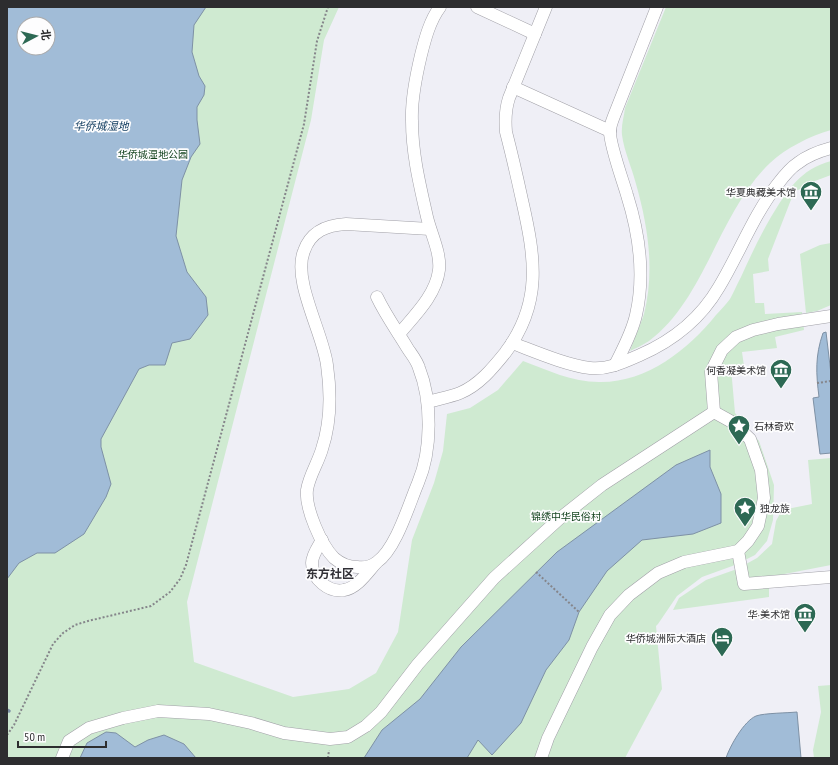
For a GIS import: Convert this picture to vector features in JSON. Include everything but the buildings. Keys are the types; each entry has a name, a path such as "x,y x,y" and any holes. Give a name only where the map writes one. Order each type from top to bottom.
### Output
{"street":[{"path":"399,334 426,300 437,279 439,270 439,261 430,229 417,168 412,120 415,81 423,47 430,25 440,7"},
{"path":"477,7 535,34"},
{"path":"428,402 459,394 478,382 495,365 512,343 523,323 530,302 534,266 528,227 506,125 506,107 546,7"},
{"path":"615,365 636,316 640,278 640,255 630,205 612,146 610,131 614,116 657,7"},
{"path":"513,87 610,131"},
{"path":"512,343 577,366 602,368 615,365 644,354 661,345 679,333 693,320 719,288 761,208 785,175 798,163 816,153 831,148"},
{"path":"378,562 360,568 344,564 335,559 328,551 322,540 311,514 307,490 327,432 330,409 329,380 327,361 302,278 301,264 304,250 312,238 320,230 333,224 430,229"},
{"path":"322,540 313,557 313,570 322,583 329,587 336,590 344,590 351,587 378,562 390,547 397,534 420,478 427,447 429,420 428,402 419,367 384,311 377,297"},
{"path":"714,412 711,372 722,350 736,337 752,330 778,324 831,316"},
{"path":"541,758 548,738 592,647 610,615 629,595 658,573 684,562 738,551 748,541 758,526 764,498 762,470 750,439 732,422 714,412"},
{"path":"62,758 69,740 88,728 123,718 158,711 209,714 251,723 284,733 330,739 348,737 366,726 382,712 418,664 494,578 559,519 602,485 714,412"},
{"path":"738,551 744,584 831,577"}],"path":[{"path":"7,735 14,725 53,644 63,633 76,625 88,621 150,606 170,592 180,579 186,565 304,124 316,41 328,7"},
{"path":"817,383 831,381"},
{"path":"536,572 579,612"}],"green space":[{"path":"7,7 339,7 324,40 311,120 187,602 194,662 293,697 349,689 376,673 398,632 412,540 434,483 443,451 447,414 470,408 498,390 523,361 569,378 599,382 616,381 633,377 665,362 693,340 730,299 771,217 795,182 811,169 831,161 831,175 815,181 794,192 768,259 769,271 753,274 755,303 764,303 765,314 802,312 804,330 775,337 777,348 742,352 744,366 731,368 735,413 759,441 774,485 773,520 767,541 755,555 735,565 702,577 677,596 656,626 662,689 625,758 7,758"},
{"path":"666,7 831,7 831,130 799,143 783,152 770,163 752,183 737,206 699,279 685,302 668,323 649,341 630,351 644,314 647,298 649,281 649,249 644,216 623,141 622,124 625,108"},
{"path":"831,243 831,305 817,311 806,313 800,254 820,245"},
{"path":"831,458 831,565 769,577 769,597 673,610 679,598 706,580 737,569 757,558 772,544 776,521 782,510 812,504 808,460"},
{"path":"831,685 831,758 814,758 813,750 821,712 818,686"}],"water":[{"name":"华侨城湿地","path":"7,7 206,7 194,25 192,52 199,76 205,86 204,95 197,107 200,144 191,157 182,180 176,236 187,272 206,297 208,315 190,339 172,343 165,365 149,365 139,369 101,439 101,447 111,484 106,497 84,534 55,553 37,553 19,563 7,579"},
{"path":"826,332 831,374 831,453 820,454 813,398 819,397 817,357 820,341 823,333"},
{"path":"710,450 710,467 721,494 721,523 693,534 642,540 607,571 579,612 569,640 546,670 521,723 492,755 478,740 467,758 364,758 382,730 420,699 461,647 557,552 676,465"},
{"path":"797,712 801,758 726,758 738,734 751,719 765,714"},
{"path":"106,732 116,733 135,747 148,740 164,735 184,744 196,758 80,758 87,743"}],"place":[{"name":"华夏典藏美术馆","path":"811,212"},
{"name":"何香凝美术馆","path":"781,390"},
{"name":"石林奇欢","path":"739,446"},
{"name":"独龙族","path":"745,528"},
{"name":"华·美术馆","path":"805,634"},
{"name":"华侨城洲际大酒店","path":"722,658"}],"district":[{"name":"东方社区","path":"330,574"}],"park label":[{"name":"华侨城湿地公园","path":"153,154"},
{"name":"锦绣中华民俗村","path":"566,516"}]}
